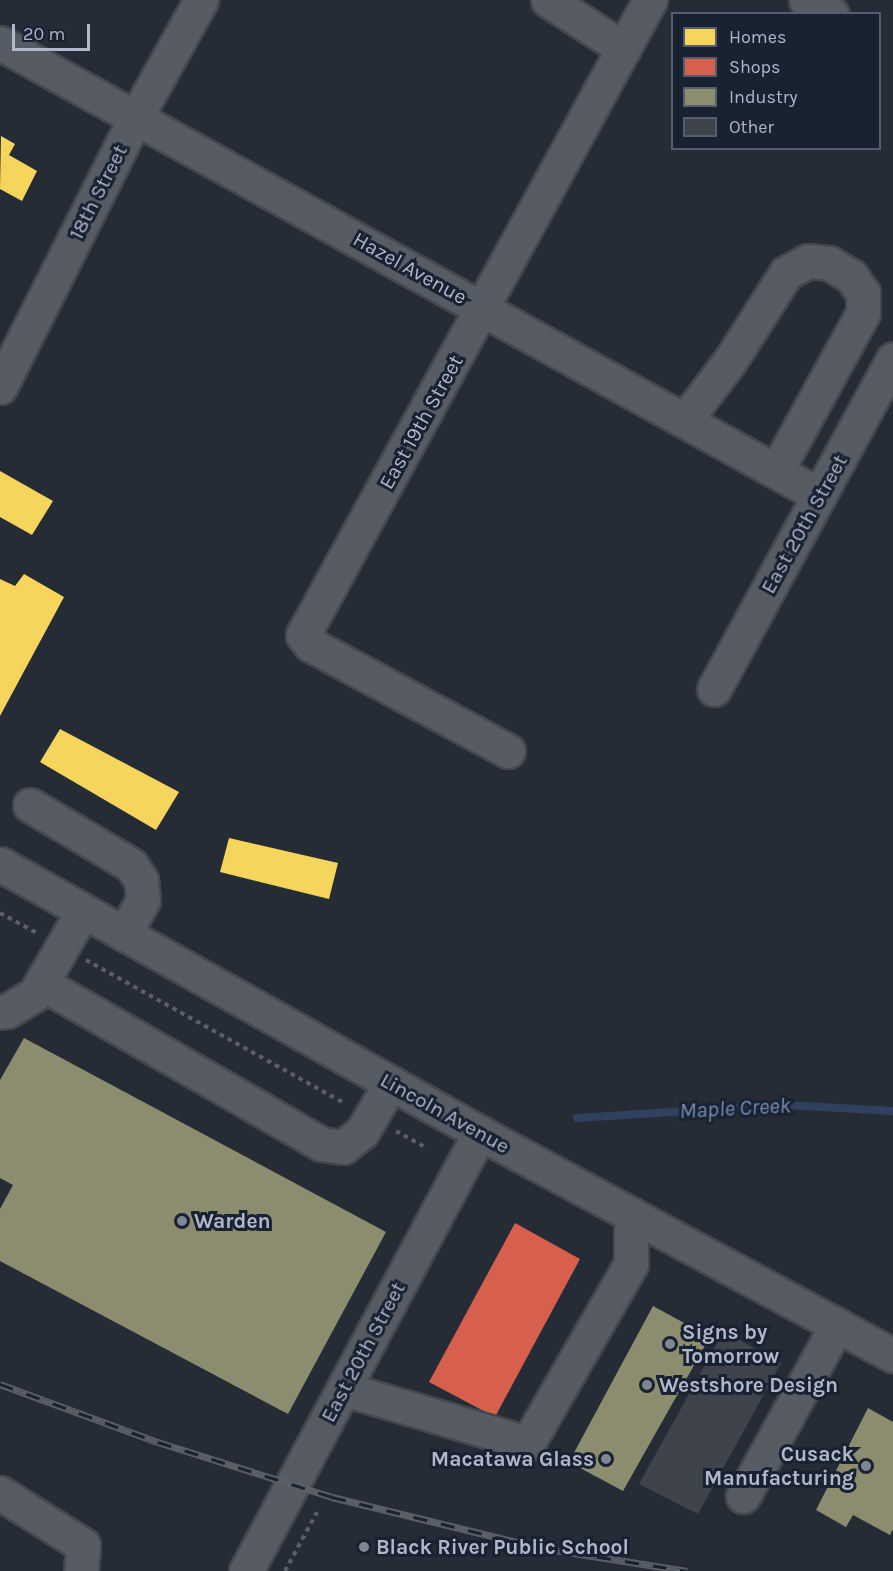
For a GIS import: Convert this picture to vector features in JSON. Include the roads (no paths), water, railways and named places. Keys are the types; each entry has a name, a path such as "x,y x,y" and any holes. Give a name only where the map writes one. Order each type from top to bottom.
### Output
{"street":[{"name":"18th Street","path":"0,387 136,117 201,0"},
{"path":"548,0 624,49"},
{"name":"East 19th Street","path":"508,751 311,645 303,635 650,0"},
{"path":"806,0 827,12"},
{"name":"Hazel Avenue","path":"0,43 819,495"},
{"path":"685,420 730,361 786,273 808,261 829,263 851,276 863,293 862,313 776,471"},
{"name":"East 20th Street","path":"714,688 893,360"},
{"path":"30,805 131,865 141,880 143,900 124,934"},
{"name":"Lincoln Avenue","path":"0,864 480,1133 893,1355"},
{"path":"0,1012 7,1011 35,994 43,984 84,911"},
{"path":"43,984 321,1144 343,1147 362,1132 391,1083"},
{"name":"East 20th Street","path":"246,1571 480,1133"},
{"path":"344,1389 528,1443 631,1263 631,1214"},
{"path":"743,1496 837,1325"},
{"path":"0,1493 83,1545 81,1571"}],"waterway":[{"name":"Maple Creek","path":"577,1118 786,1105 893,1111"}],"railway":[{"path":"0,1384 158,1442 332,1497 542,1548 687,1571"}],"place":[{"name":"Warden","path":"182,1221"},
{"name":"Signs by Tomorrow","path":"670,1344"},
{"name":"Westshore Design","path":"647,1385"},
{"name":"Macatawa Glass","path":"606,1459"},
{"name":"Cusack Manufacturing","path":"866,1466"},
{"name":"Black River Public School","path":"364,1547"}]}
